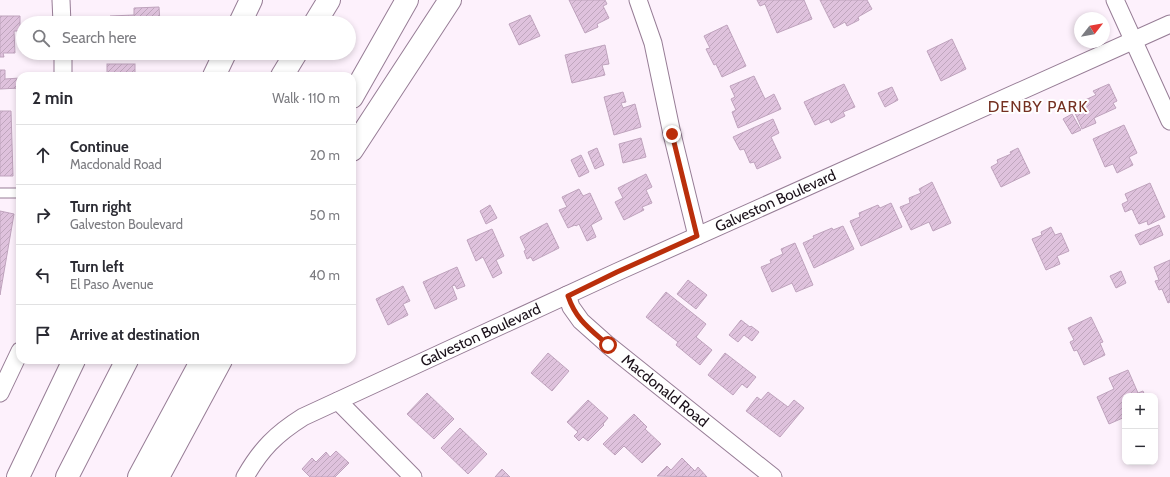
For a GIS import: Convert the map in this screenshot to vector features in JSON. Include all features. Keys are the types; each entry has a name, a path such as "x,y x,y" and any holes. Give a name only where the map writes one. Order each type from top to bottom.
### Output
{"highway":[{"path":"243,16 250,0"},
{"path":"319,16 328,0"},
{"path":"328,16 338,0"},
{"path":"356,144 450,0"},
{"path":"356,90 404,4"},
{"path":"216,72 222,60"},
{"path":"284,72 292,60"},
{"path":"295,72 302,60"},
{"path":"18,477 72,364"},
{"path":"67,477 124,364"},
{"path":"139,477 200,364"},
{"path":"158,477 218,364"}],"street":[{"path":"61,0 62,16"},
{"path":"638,0 653,43 672,134 697,236"},
{"path":"1115,0 1170,121"},
{"name":"Galveston Boulevard","path":"245,477 254,462 272,439 303,417 568,296 617,272 1170,24"},
{"path":"63,60 63,72"},
{"name":"Macdonald Road","path":"568,296 571,307 581,321 608,345 773,477"},
{"path":"0,393 16,359"},
{"path":"338,401 413,477"}],"lane":[{"path":"0,193 16,193"}],"building":[{"path":"569,0 605,0 607,4 603,6 609,18 597,24 598,27 585,33"},
{"path":"757,0 804,0 812,19 777,33 765,4 760,6"},
{"path":"820,0 867,0 872,9 858,17 859,20 847,26 845,22 834,28"},
{"path":"159,7 160,16 110,16 134,15 134,8"},
{"path":"530,15 540,36 519,45 509,24"},
{"path":"0,16 16,16 16,31 14,31 15,53 3,53 4,57 0,57"},
{"path":"727,25 746,66 722,77 716,64 714,65 706,49 710,48 704,36"},
{"path":"952,39 966,69 941,81 927,51"},
{"path":"605,45 609,64 602,65 605,75 572,83 565,55"},
{"path":"107,64 135,64 135,72 107,72"},
{"path":"0,70 5,70 5,79 16,78 16,88 0,89"},
{"path":"754,76 765,99 774,94 781,109 738,128 732,112 736,110 731,99 735,97 730,86"},
{"path":"844,84 855,107 843,112 845,116 831,123 829,119 815,125 804,102"},
{"path":"1109,84 1117,101 1113,103 1116,108 1094,118 1096,123 1082,129 1072,106 1096,95 1093,91"},
{"path":"892,87 898,100 885,107 878,93"},
{"path":"623,92 626,102 621,103 623,108 635,104 641,127 614,135 604,97"},
{"path":"0,111 11,111 13,176 0,176"},
{"path":"1072,114 1081,130 1072,134 1063,119"},
{"path":"773,119 779,133 771,137 781,158 757,169 754,162 750,163 744,149 740,150 733,137"},
{"path":"1124,125 1137,153 1129,157 1133,165 1117,173 1113,164 1105,167 1093,139"},
{"path":"641,138 646,157 623,163 619,144"},
{"path":"597,148 604,165 595,169 588,152"},
{"path":"1018,148 1030,173 1001,187 991,167 998,163 997,160 1011,154 1010,152"},
{"path":"581,155 589,172 579,177 571,160"},
{"path":"646,174 652,187 646,190 652,203 642,207 644,210 624,220 615,202 623,198 618,188"},
{"path":"932,182 951,223 933,231 929,222 911,230 900,207 910,203 909,198 921,193 919,189"},
{"path":"1150,183 1165,217 1148,225 1147,221 1139,224 1132,209 1125,212 1122,204 1128,201 1125,194"},
{"path":"579,189 583,196 590,193 602,219 591,225 596,237 587,241 579,224 568,228 559,210 567,207 562,197"},
{"path":"891,203 902,227 861,246 850,221 860,217 859,213 878,205 880,208"},
{"path":"490,205 497,218 486,224 480,211"},
{"path":"0,211 14,214 0,295"},
{"path":"547,223 559,248 533,261 531,257 527,259 524,251 526,250 520,237"},
{"path":"1159,225 1163,235 1140,245 1135,235"},
{"path":"843,226 854,249 814,268 803,243 814,238 813,236 832,228 833,230"},
{"path":"1051,227 1055,235 1061,233 1069,251 1057,256 1060,264 1046,270 1032,239 1042,235 1041,232"},
{"path":"492,229 504,256 496,260 502,273 493,278 483,257 476,261 467,240"},
{"path":"795,243 813,285 796,292 792,283 772,292 761,267 771,263 770,260 783,254 781,249"},
{"path":"1170,260 1170,302 1168,303 1162,289 1159,290 1155,281 1159,280 1154,267"},
{"path":"457,267 465,286 457,289 455,285 452,286 457,299 435,309 423,282"},
{"path":"1121,271 1126,283 1116,288 1110,276"},
{"path":"688,280 707,295 696,309 677,294"},
{"path":"403,286 410,301 403,304 408,315 388,325 376,299"},
{"path":"666,292 706,324 696,337 712,350 700,365 676,345 678,342 646,317"},
{"path":"1091,317 1103,342 1100,343 1105,355 1084,365 1077,350 1074,351 1070,342 1074,340 1068,328"},
{"path":"741,320 759,332 752,341 744,335 738,342 729,335"},
{"path":"548,353 569,371 552,391 531,373"},
{"path":"725,353 756,377 747,388 742,384 733,395 708,375"},
{"path":"1128,370 1138,393 1122,393 1122,418 1109,424 1097,397 1114,389 1109,378"},
{"path":"768,392 788,407 794,400 804,408 780,437 746,411 757,397 761,400"},
{"path":"427,393 454,419 434,439 407,414"},
{"path":"588,400 608,418 603,424 604,425 588,441 583,437 579,441 574,436 578,432 567,422"},
{"path":"634,414 647,427 645,429 661,444 642,463 624,446 615,455 603,444"},
{"path":"460,428 487,454 468,474 441,448"},
{"path":"336,451 349,463 335,477 310,477 302,469 312,458 316,462 326,452 330,457"},
{"path":"682,458 695,471 698,467 707,477 657,476 667,466 671,470"},
{"path":"502,469 510,477 495,477"}],"district":[{"name":"DENBY PARK","path":"1038,106"}],"route":[{"path":"608,345 581,321 571,307 568,296 697,236 672,134"}]}
